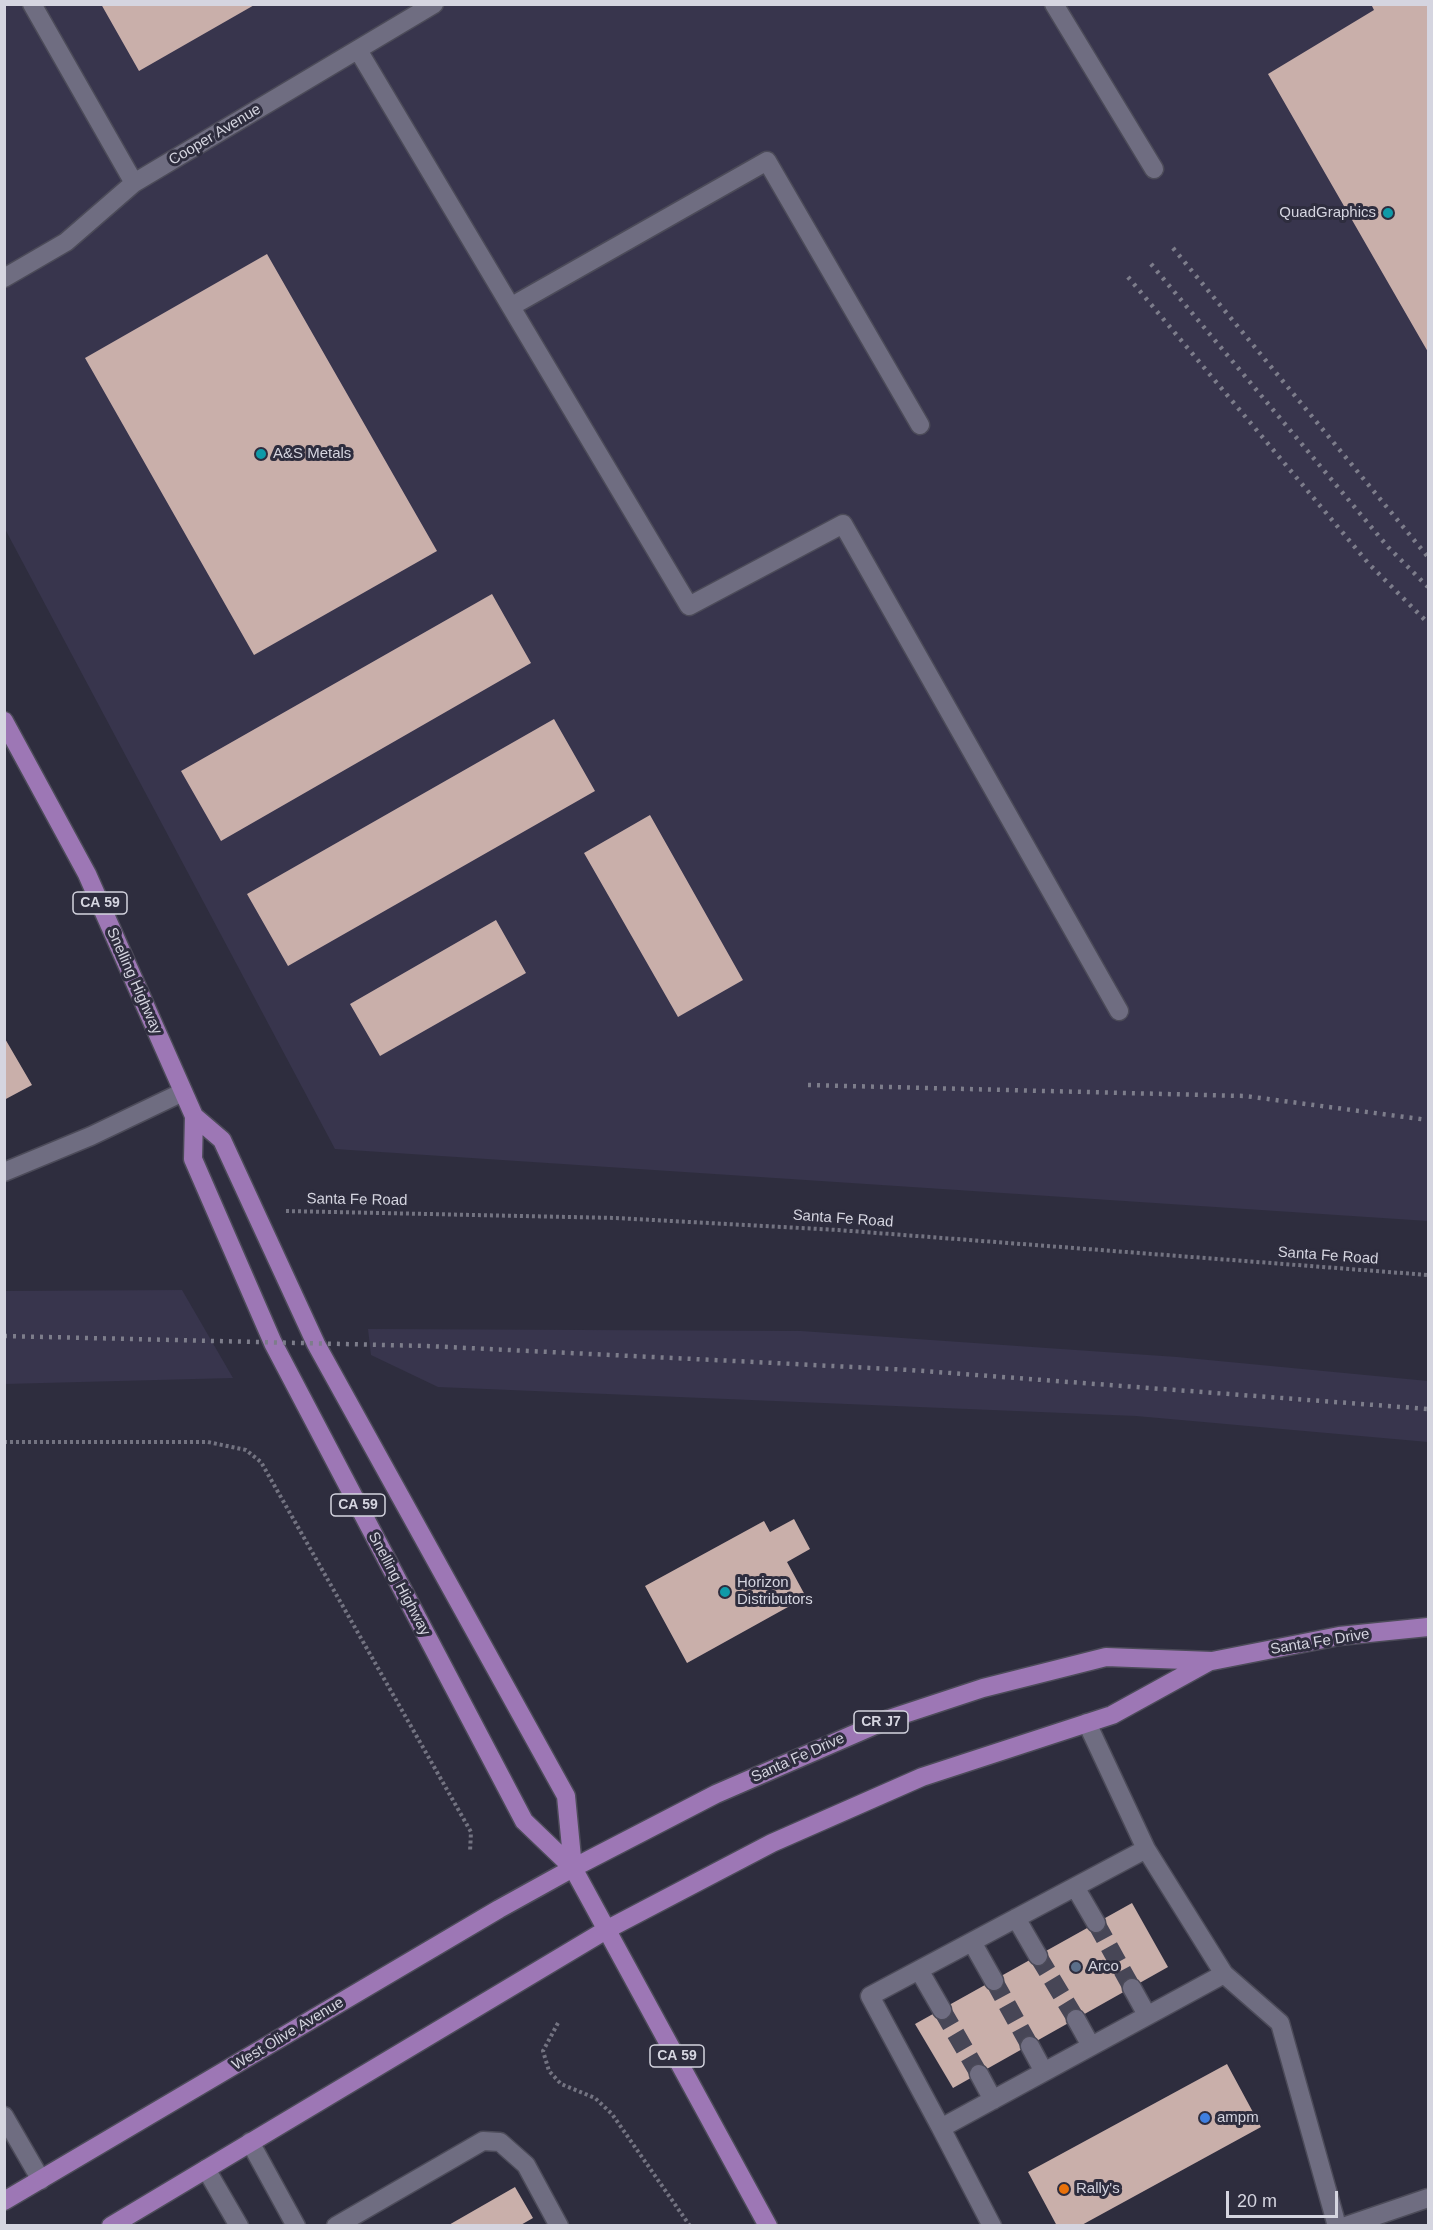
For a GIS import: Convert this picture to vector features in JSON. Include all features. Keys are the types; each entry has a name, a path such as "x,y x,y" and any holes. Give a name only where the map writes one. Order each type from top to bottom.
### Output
{"main road":[{"name":"Snelling Highway","path":"4,721 87,874 194,1116 222,1140 316,1344 566,1796 573,1868"},
{"name":"Snelling Highway","path":"194,1116 193,1160 273,1343 524,1821 573,1868 606,1930"},
{"name":"Santa Fe Drive","path":"573,1868 716,1794 889,1719 983,1688 1106,1657 1212,1660 1339,1636 1428,1627"},
{"name":"Santa Fe Drive","path":"606,1930 772,1843 845,1808 943,1770 1112,1715 1212,1660"},
{"name":"West Olive Avenue","path":"4,2201 499,1909 573,1868"},
{"path":"111,2226 606,1930"},
{"name":"CA 59","path":"606,1930 768,2226"}],"street":[{"path":"32,4 134,183"},
{"name":"Cooper Avenue","path":"4,278 66,242 134,183 434,4"},
{"path":"1054,4 1154,169"},
{"path":"358,50 689,606 843,524 1119,1011"},
{"path":"512,306 767,161 920,425"},
{"path":"4,1172 91,1136 183,1092"},
{"path":"1087,1723 1146,1849 1224,1974 1281,2023 1337,2226"},
{"path":"992,2226 870,1996 1146,1849"},
{"path":"1075,1887 1096,1923"},
{"path":"1016,1918 1038,1956"},
{"path":"972,1942 994,1981"},
{"path":"919,1970 942,2010"},
{"path":"941,2128 1224,1974"},
{"path":"1132,1988 1147,2015"},
{"path":"1076,2019 1091,2046"},
{"path":"1029,2046 1044,2072"},
{"path":"979,2074 993,2100"},
{"path":"4,2116 41,2180"},
{"path":"336,2226 483,2141 500,2142 526,2164 559,2226"},
{"path":"250,2142 296,2226"},
{"path":"206,2169 239,2226"},
{"path":"1346,2226 1428,2198"}],"path":[{"name":"Santa Fe Road","path":"255,1210 616,1218 838,1230 1428,1275"},
{"path":"4,1442 208,1442 246,1450 261,1462 471,1832 470,1852"},
{"path":"558,2023 543,2051 549,2071 561,2084 595,2098 612,2114 690,2226"}],"shaded area":[{"path":"4,5 1428,5 1428,1221 335,1149 5,529"},
{"path":"182,1290 233,1378 5,1384 5,1291"},
{"path":"368,1329 801,1331 1177,1357 1428,1381 1428,1442 1136,1416 438,1387 371,1355"}],"building":[{"path":"101,4 256,4 139,71"},
{"name":"QuadGraphics","path":"1371,4 1428,4 1428,352 1268,74 1374,10"},
{"name":"A&S Metals","path":"267,254 437,551 254,655 85,358"},
{"path":"492,594 531,663 221,841 181,771"},
{"path":"554,719 595,791 288,966 247,894"},
{"path":"650,815 743,980 678,1017 584,853"},
{"path":"496,920 526,973 380,1056 350,1004"},
{"path":"4,1037 32,1085 4,1100"},
{"name":"Horizon Distributors","path":"794,1519 810,1549 787,1562 806,1597 687,1663 645,1586 764,1521 770,1532"},
{"path":"1132,1903 1168,1967 953,2088 915,2024"},
{"path":"1227,2064 1261,2127 1080,2226 1057,2226 1028,2172"},
{"path":"515,2187 533,2218 519,2226 447,2226"}],"tunnel":[{"path":"1096,1923 1132,1988"},
{"path":"1038,1956 1076,2019"},
{"path":"994,1981 1030,2046"},
{"path":"942,2010 979,2074"}],"railway":[{"path":"1173,248 1428,557"},
{"path":"1151,264 1388,547 1428,587"},
{"path":"1128,277 1369,564 1428,623"},
{"path":"808,1085 1245,1096 1428,1120"},
{"path":"4,1336 427,1346 755,1362 910,1370 1428,1409"}],"place":[{"name":"QuadGraphics","path":"1388,213"},
{"name":"A&S Metals","path":"261,454"},
{"name":"Horizon Distributors","path":"725,1592"},
{"name":"Arco","path":"1076,1967"},
{"name":"ampm","path":"1205,2118"},
{"name":"Rally's","path":"1064,2189"}]}
